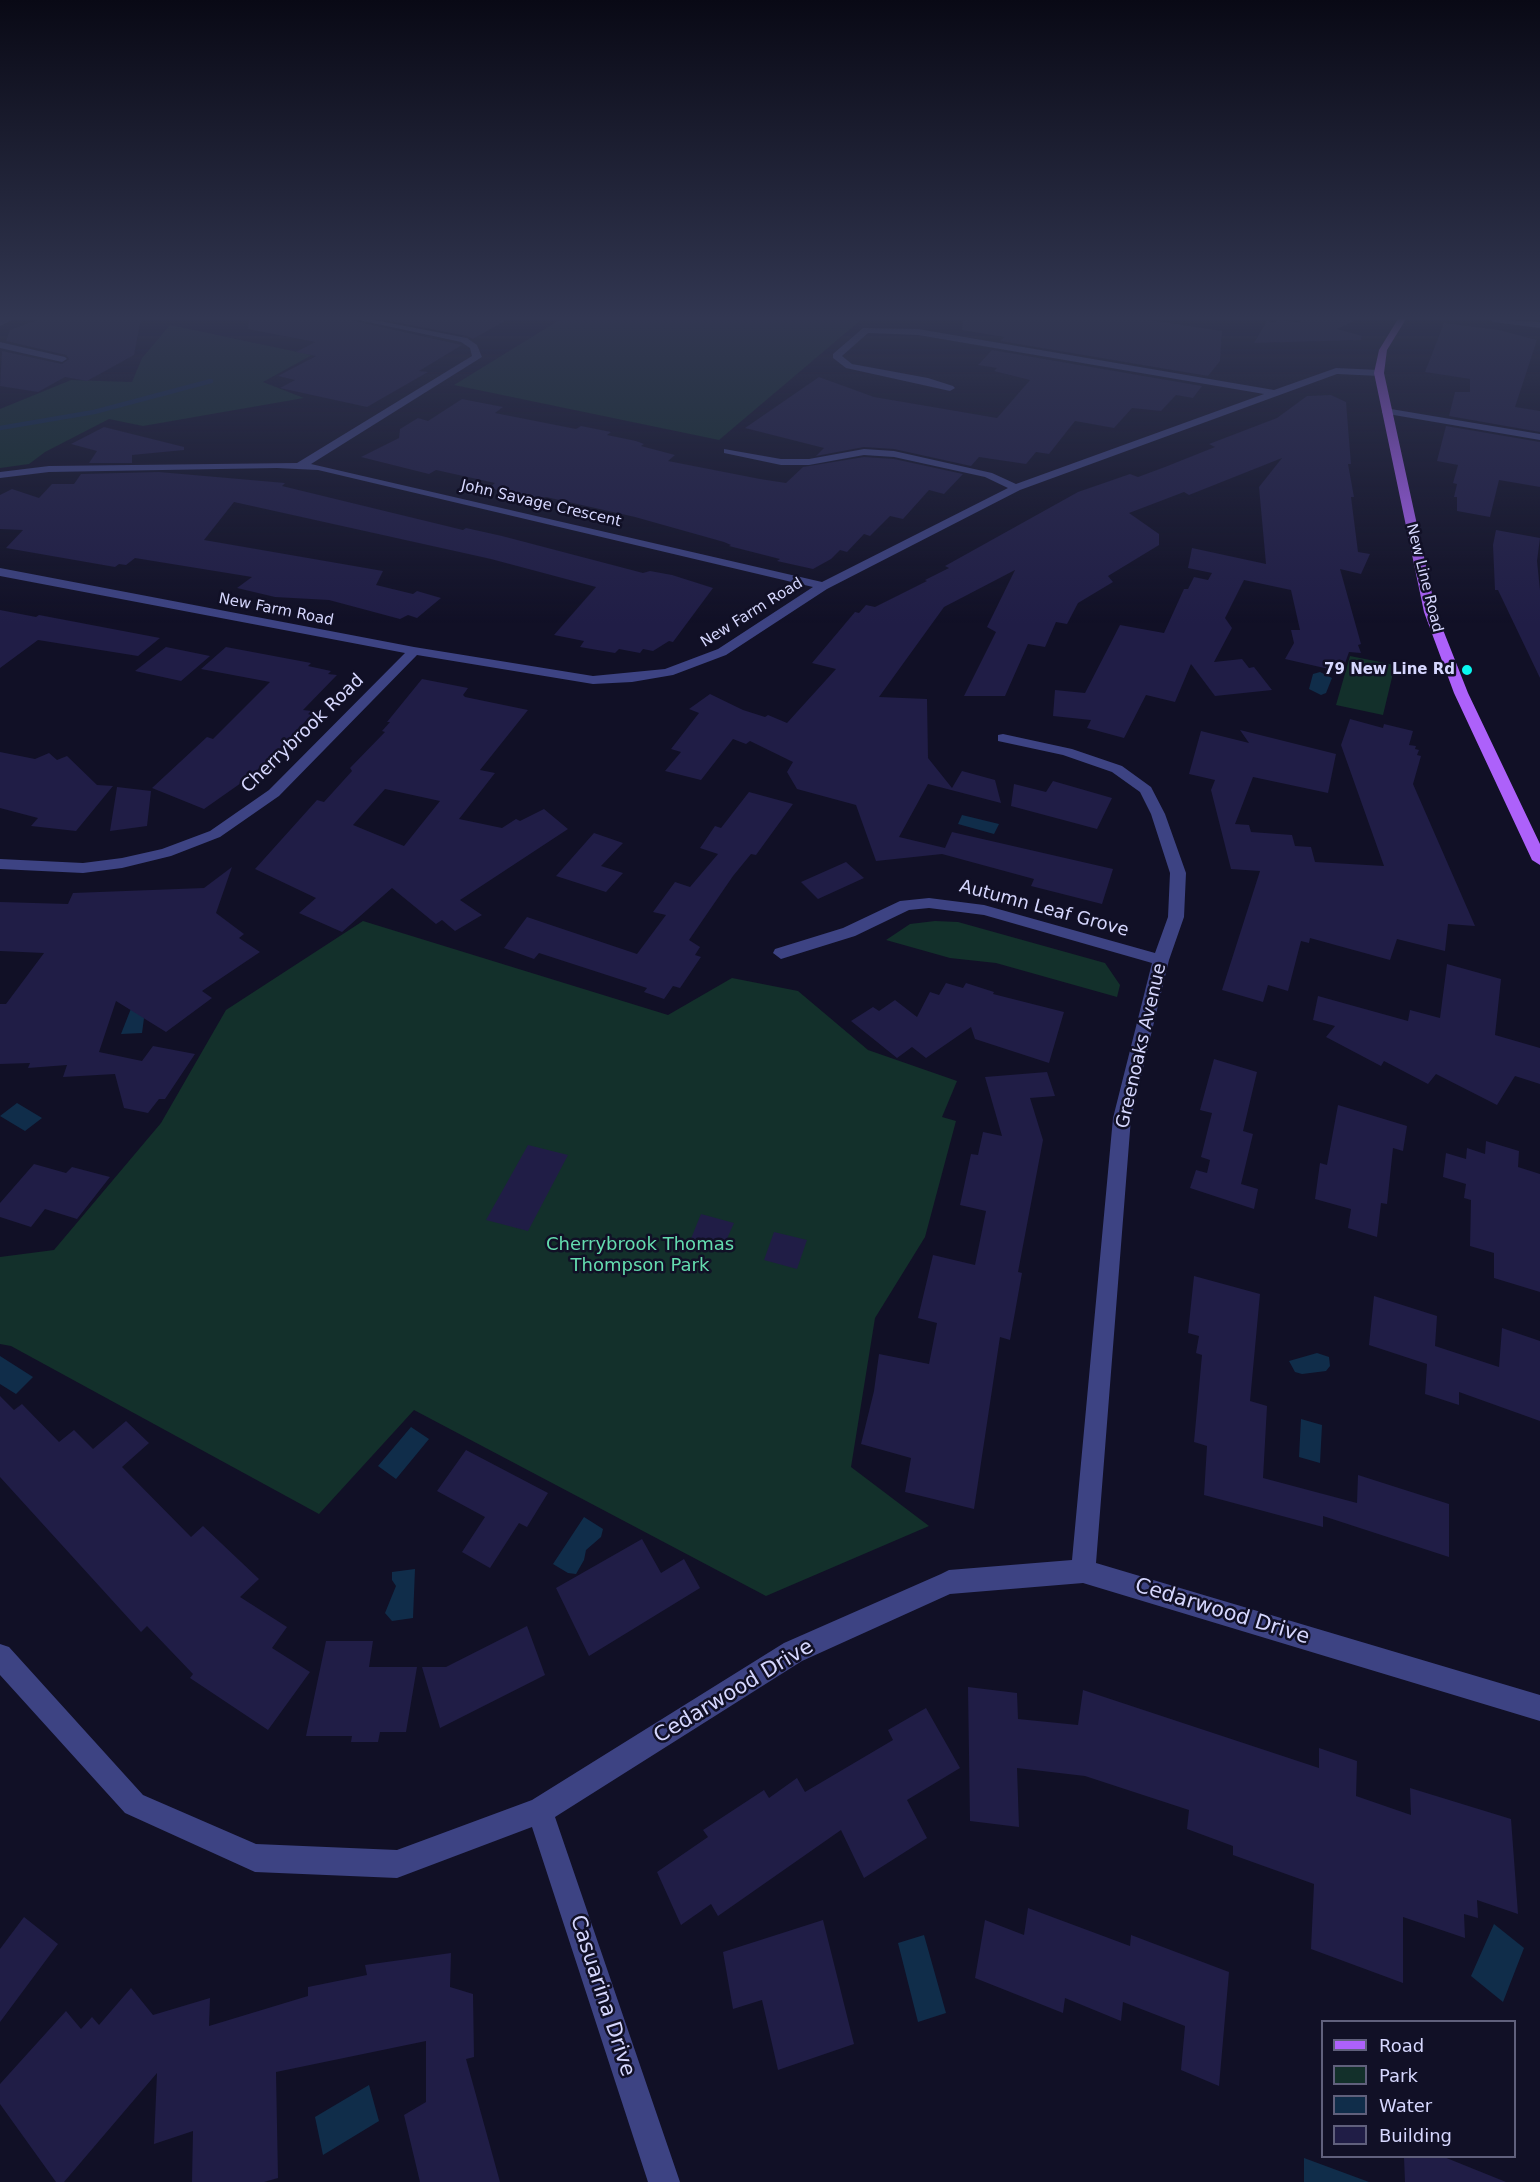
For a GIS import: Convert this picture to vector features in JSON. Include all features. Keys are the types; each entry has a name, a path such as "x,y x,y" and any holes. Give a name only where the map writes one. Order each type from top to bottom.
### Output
{"main road":[{"name":"New Line Road","path":"1387,421 1430,612 1461,693 1540,861"}],"street":[{"path":"301,465 374,421"},
{"name":"New Farm Road","path":"0,572 414,651 593,680 668,672 696,664 722,652 823,586 1016,488 1200,421"},
{"path":"1444,421 1540,437"},
{"path":"728,451 781,462 809,462 864,452 894,454 988,475 1016,488"},
{"name":"John Savage Crescent","path":"0,475 49,469 301,465 334,470 823,586"},
{"name":"Cherrybrook Road","path":"0,864 83,868 122,863 166,853 215,834 274,793 414,651"},
{"name":"Greenoaks Avenue","path":"1003,738 1067,752 1117,769 1146,790 1158,814 1178,873 1176,917 1161,960 1122,1118 1083,1571"},
{"name":"Autumn Leaf Grove","path":"781,953 849,932 906,905 929,903 984,910 1161,960"},
{"name":"Cedarwood Drive","path":"0,1656 134,1804 255,1858 398,1863 540,1811 793,1652 949,1582 1083,1571 1540,1708"},
{"name":"Casuarina Drive","path":"540,1811 664,2182"}],"green space":[{"path":"0,421 105,421 45,452 29,464 0,468"},
{"path":"118,421 173,421 143,426"},
{"path":"627,421 742,421 719,440"},
{"path":"1350,656 1395,665 1383,715 1336,705"},
{"name":"Cherrybrook Thomas Thompson Park","path":"363,921 668,1015 732,978 798,991 868,1050 957,1081 942,1117 956,1121 925,1237 875,1318 851,1467 929,1526 766,1596 414,1410 319,1514 11,1346 0,1344 0,1257 54,1250 161,1123 226,1010"},
{"path":"935,921 958,922 1105,963 1120,985 1117,997 996,963 950,958 886,940 910,924"}],"water":[{"path":"1320,672 1332,678 1326,693 1321,695 1309,689 1313,674"},
{"path":"962,815 999,824 994,834 958,824"},
{"path":"132,1006 144,1018 142,1033 121,1034"},
{"path":"17,1103 42,1118 25,1131 0,1116"},
{"path":"1317,1353 1329,1357 1330,1366 1326,1371 1302,1374 1295,1372 1289,1361"},
{"path":"0,1356 33,1377 16,1394 0,1384"},
{"path":"1301,1419 1322,1425 1320,1463 1299,1457"},
{"path":"411,1427 429,1439 396,1479 378,1466"},
{"path":"584,1517 603,1529 601,1537 586,1550 584,1560 576,1574 568,1573 553,1564"},
{"path":"415,1569 413,1618 392,1621 385,1613 396,1586 392,1580 392,1572"},
{"path":"1494,1924 1524,1948 1503,2002 1471,1976"},
{"path":"924,1935 946,2013 918,2022 898,1943"},
{"path":"369,2085 379,2121 323,2155 315,2117"},
{"path":"1304,2158 1369,2182 1304,2182"}],"building":[{"path":"413,421 535,421 576,429 581,426 611,432 607,435 636,441 644,444 641,446 675,455 668,461 786,483 803,467 864,457 894,459 963,474 944,494 929,490 903,519 890,516 870,536 864,534 847,552 840,550 831,559 813,569 777,561 780,559 635,517 546,497 536,499 489,488 495,483 436,470 429,474 361,457 399,438 400,429"},
{"path":"755,421 1120,421 1114,428 1075,421 1049,454 1036,452 1026,464 979,457 971,466 894,449 864,447 816,456 824,448 745,428"},
{"path":"1270,421 1348,421 1351,464 1348,464 1354,497 1351,497 1358,552 1370,554 1361,574 1340,569 1361,644 1358,645 1361,653 1349,652 1342,672 1285,659 1294,643 1291,630 1300,630 1291,590 1244,580 1225,618 1232,628 1214,662 1242,659 1249,668 1254,667 1272,690 1215,696 1191,664 1175,702 1146,695 1124,738 1087,728 1091,720 1053,716 1055,690 1085,693 1120,625 1164,633 1184,589 1188,589 1194,577 1208,580 1212,573 1188,568 1192,548 1266,564 1259,487 1282,458 1189,495 1184,492 1129,513 1159,534 1159,545 1108,576 1113,582 1078,603 1067,624 1056,622 1045,647 1028,644 1005,696 964,696 996,632 987,627 1015,570 944,607 879,697 927,699 928,758 952,788 962,771 995,780 1001,803 928,784 899,837 945,848 952,832 1113,869 1102,904 1031,886 1034,879 942,854 876,861 856,805 797,789 787,772 793,762 750,741 746,744 733,739 701,780 665,771 681,752 671,749 699,713 689,709 710,694 743,710 765,717 768,715 787,723 836,669 812,663 855,612 859,613 866,605 875,607 927,581 925,580 949,568 945,566 1078,492 1130,474 1138,477 1215,447 1209,444"},
{"path":"1476,421 1540,421 1540,432"},
{"path":"1446,426 1540,442 1540,487 1499,480 1490,517 1457,511 1457,497 1454,497 1457,484 1453,483 1458,465 1437,461"},
{"path":"104,427 184,447 184,450 132,455 132,463 89,463 97,451 71,444"},
{"path":"159,472 285,483 282,486 463,530 466,528 502,536 643,573 650,571 672,575 713,588 673,642 669,641 653,651 643,649 640,653 619,649 615,653 580,647 584,641 554,635 596,587 491,559 234,502 204,540 383,571 376,585 413,594 417,591 441,598 417,618 408,615 400,619 329,600 275,597 237,588 252,577 135,558 126,565 119,564 115,567 6,548 23,530 0,529 0,495 12,489 39,498 52,484 74,484 81,474"},
{"path":"1496,530 1540,538 1537,561 1540,590 1540,678 1498,590 1495,590 1493,545"},
{"path":"0,610 160,638 138,656 38,640 0,668"},
{"path":"166,647 210,656 181,681 135,671"},
{"path":"226,647 311,663 308,666 331,671 328,674 337,675 303,710 312,711 308,714 311,715 285,744 251,776 204,809 152,788 207,737 213,739 270,682 201,669"},
{"path":"422,679 468,688 463,695 465,697 528,710 480,770 495,773 459,819 502,828 516,819 520,821 544,809 568,829 460,900 482,915 455,931 442,920 436,924 392,888 342,932 299,913 316,898 255,869 317,800 324,802 352,771 350,768 385,732 382,731 390,722 387,722","holes":["385,789 440,801 404,846 353,825"]},
{"path":"1350,719 1383,728 1384,724 1413,731 1409,745 1416,746 1415,749 1419,750 1417,755 1421,756 1413,784 1475,926 1448,924 1445,951 1397,939 1390,960 1310,938 1309,943 1301,941 1288,991 1268,985 1263,1002 1222,990 1260,871 1231,869 1211,790 1215,780 1189,774 1201,731 1249,743 1240,730 1336,754 1328,793 1253,777 1235,824 1249,825 1251,832 1292,835 1295,846 1311,847 1315,862 1384,866 1341,745"},
{"path":"0,752 35,759 49,753 57,760 67,756 97,785 113,786 76,831 31,826 38,818 0,808"},
{"path":"1053,781 1112,798 1097,829 1011,806 1014,784 1046,792"},
{"path":"117,787 151,791 147,826 110,831"},
{"path":"749,792 793,804 756,855 751,854 733,876 689,940 700,947 695,955 701,957 680,988 673,986 664,999 644,992 647,988 539,953 534,959 504,948 527,917 637,954 666,915 653,912 675,882 690,887 718,854 700,848 715,826 721,828"},
{"path":"594,833 623,843 601,866 623,873 606,892 556,876"},
{"path":"846,862 864,878 818,899 801,882"},
{"path":"232,867 216,913 244,934 239,938 260,952 202,991 212,998 166,1032 116,1001 99,1052 142,1061 153,1046 195,1054 165,1099 159,1099 148,1113 124,1108 115,1074 63,1077 67,1065 28,1068 30,1063 0,1064 0,1004 6,1004 44,953 0,951 0,902 68,904 73,893 204,888"},
{"path":"1447,964 1501,979 1495,1035 1540,1048 1540,1084 1515,1076 1497,1105 1436,1074 1428,1084 1384,1061 1381,1066 1326,1037 1335,1026 1313,1020 1318,996 1408,1021 1410,1010 1440,1018"},
{"path":"946,983 963,988 966,983 994,992 993,994 1064,1012 1049,1063 975,1039 971,1027 926,1058 912,1047 897,1058 851,1021 873,1007 879,1011 895,1000 917,1017 930,992 939,995"},
{"path":"1214,1059 1257,1072 1243,1131 1253,1134 1241,1184 1258,1189 1254,1209 1190,1188 1196,1170 1207,1173 1210,1160 1201,1157 1212,1113 1200,1110"},
{"path":"1047,1072 1055,1096 1030,1098 1043,1140 1018,1272 1022,1273 1010,1340 1000,1337 974,1509 905,1492 911,1458 861,1444 874,1391 879,1354 929,1364 937,1323 918,1318 933,1255 975,1265 986,1211 960,1205 971,1154 978,1155 983,1132 1002,1136 985,1077"},
{"path":"1338,1105 1407,1126 1403,1151 1393,1148 1387,1204 1381,1203 1377,1237 1348,1228 1351,1209 1315,1199 1320,1163 1327,1165"},
{"path":"1486,1141 1519,1151 1518,1167 1540,1174 1540,1292 1494,1278 1494,1253 1470,1246 1471,1200 1464,1198 1466,1184 1443,1177 1446,1153 1466,1159 1467,1148 1485,1154"},
{"path":"528,1145 568,1155 528,1231 486,1220"},
{"path":"34,1164 66,1173 72,1167 110,1177 77,1219 45,1209 31,1227 0,1217 0,1203"},
{"path":"701,1214 734,1223 722,1250 690,1241"},
{"path":"774,1232 807,1240 797,1269 764,1260"},
{"path":"1194,1276 1260,1294 1250,1401 1267,1406 1263,1478 1357,1503 1358,1475 1449,1504 1449,1557 1323,1516 1323,1527 1204,1495 1207,1446 1194,1442 1202,1355 1196,1353 1199,1336 1188,1333"},
{"path":"1374,1296 1437,1316 1435,1346 1499,1367 1502,1328 1540,1341 1540,1421 1459,1392 1459,1405 1425,1394 1427,1364 1369,1345"},
{"path":"0,1396 14,1410 22,1404 59,1442 74,1430 93,1449 126,1421 149,1443 122,1467 191,1537 203,1526 259,1579 240,1597 287,1627 272,1648 310,1672 268,1730 190,1678 193,1674 147,1626 141,1632 0,1477"},
{"path":"466,1450 548,1493 527,1527 519,1523 490,1568 462,1552 485,1517 437,1491"},
{"path":"642,1539 661,1573 684,1559 700,1588 589,1656 556,1588"},
{"path":"527,1626 545,1675 440,1728 422,1667 446,1667"},
{"path":"326,1641 373,1641 369,1667 417,1667 406,1732 380,1732 378,1742 351,1742 352,1736 306,1736"},
{"path":"968,1687 1017,1693 1018,1719 1078,1725 1083,1690 1319,1768 1319,1748 1357,1761 1356,1796 1411,1815 1410,1788 1511,1819 1518,1914 1477,1900 1478,1918 1464,1914 1465,1938 1403,1917 1403,1983 1311,1949 1314,1884 1233,1855 1233,1846 1187,1829 1189,1810 1085,1776 1017,1768 1019,1827 970,1821"},
{"path":"926,1708 960,1768 907,1800 927,1838 864,1878 841,1830 718,1916 711,1904 681,1925 657,1872 708,1837 703,1830 764,1790 769,1798 797,1778 805,1792 893,1740 888,1730"},
{"path":"1028,1908 1130,1946 1131,1935 1229,1972 1219,2086 1181,2070 1185,2026 1123,2002 1121,2021 1065,1998 1063,2013 975,1978 985,1920 1024,1935"},
{"path":"24,1917 58,1944 0,2022 0,1949"},
{"path":"823,1920 854,2044 778,2070 762,2000 733,2009 723,1952"},
{"path":"451,1953 450,1987 473,1994 474,2057 466,2059 500,2182 420,2182 404,2115 426,2102 426,2041 276,2072 278,2178 264,2182 192,2182 193,2131 154,2144 157,2073 64,2182 56,2182 0,2104 0,2084 66,2011 81,2029 92,2017 99,2025 131,1988 153,2015 210,1998 209,2026 308,1996 308,1987 367,1975 365,1965"},
{"path":"1404,2158 1446,2158 1506,2182 1405,2182"}],"waterway":[{"path":"0,428 42,421"}],"place":[{"name":"79 New Line Rd","path":"1467,670"}]}
